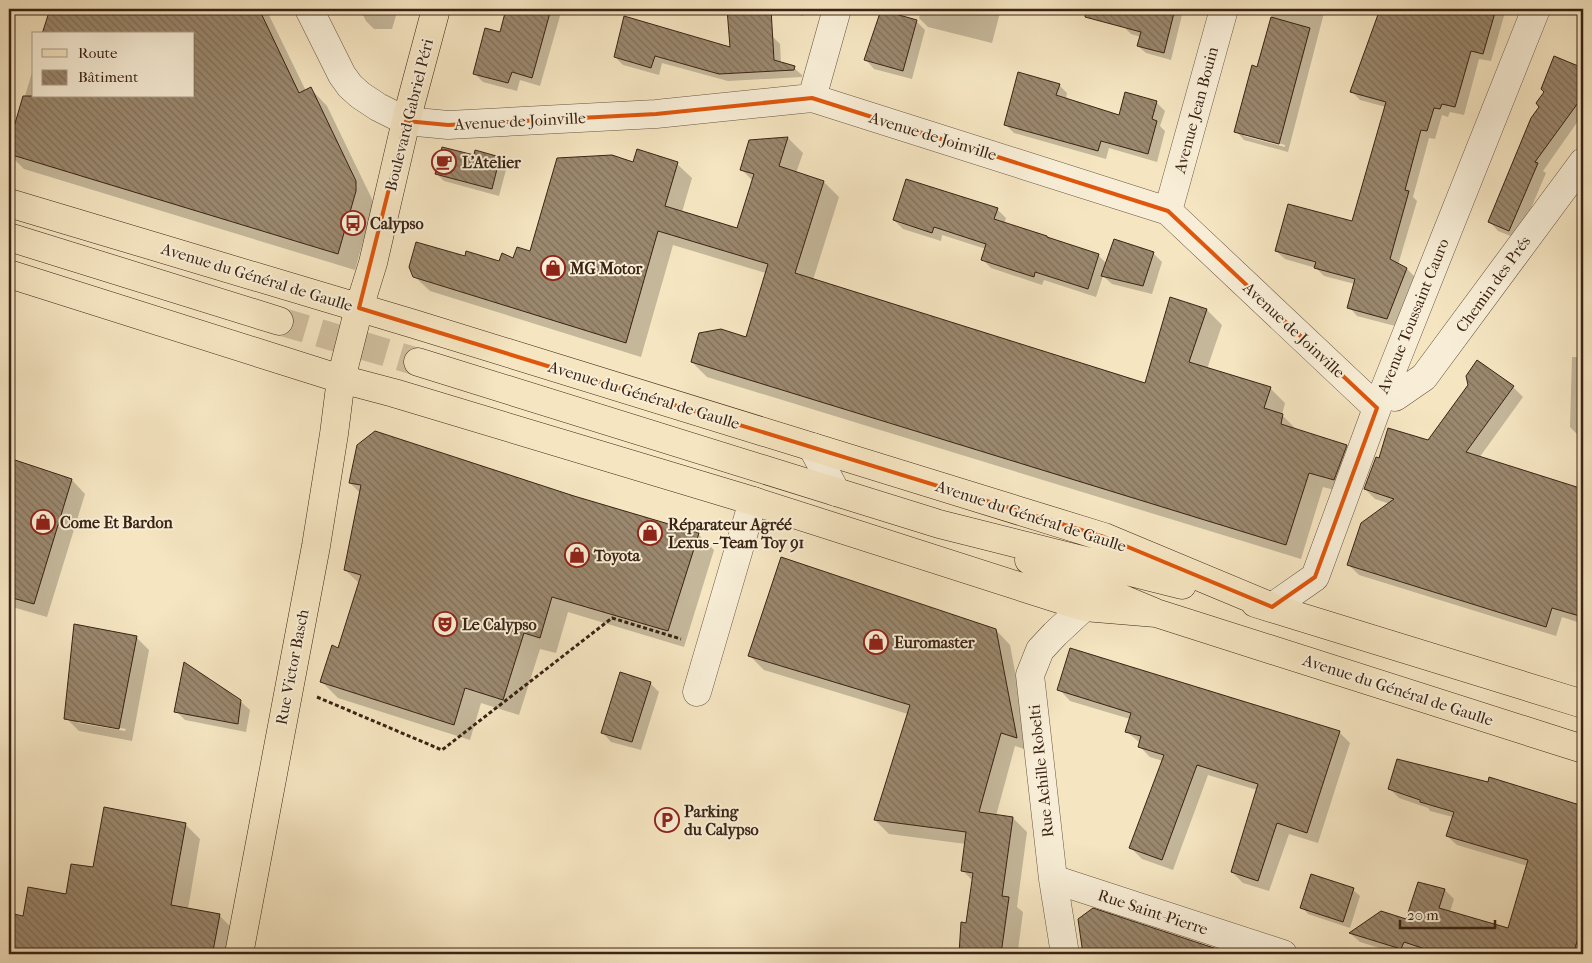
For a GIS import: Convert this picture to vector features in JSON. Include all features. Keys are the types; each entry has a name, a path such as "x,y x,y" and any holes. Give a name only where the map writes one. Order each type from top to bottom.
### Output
{"main road":[{"name":"Boulevard Gabriel Péri","path":"342,379 436,9"},
{"name":"Avenue du Général de Gaulle","path":"9,203 359,308 1104,537 1272,607"},
{"path":"9,237 279,321"},
{"name":"Avenue du Général de Gaulle","path":"9,274 342,379 753,502 1084,607 1156,613"},
{"name":"Avenue du Général de Gaulle","path":"418,362 939,524 1272,607 1583,704"},
{"name":"Rue Victor Basch","path":"239,954 317,537 342,379"},
{"name":"Avenue du Général de Gaulle","path":"939,524 1156,613 1583,749"}],"street":[{"path":"309,9 342,75 350,86 378,107 406,121"},
{"path":"812,98 837,9"},
{"name":"Avenue Jean Bouin","path":"1168,211 1224,9"},
{"name":"Avenue Toussaint Cauro","path":"1272,607 1315,577 1386,402 1536,9"},
{"name":"Avenue de Joinville","path":"406,121 448,125 656,114 812,98 1168,211 1386,402"},
{"name":"Chemin des Prés","path":"1386,402 1424,378 1583,162"},
{"path":"812,447 836,492"},
{"path":"697,692 753,502"},
{"name":"Rue Achille Robelti","path":"1065,954 1053,879 1030,675 1040,650 1084,607"},
{"name":"Rue Saint-Pierre","path":"1053,879 1282,954"}],"path":[{"path":"289,685 442,750 612,618 711,648"}],"highlighted area":[{"path":"812,98 1168,211 1377,408 1315,577 1272,607 1104,537 359,308 406,121 448,125 656,114"}],"building":[{"path":"50,9 259,9 299,93 311,87 356,181 356,191 338,254 9,154 9,144 23,96 32,96 32,98 195,98 195,32 43,32"},
{"path":"506,9 551,9 532,78 512,72 508,83 473,74 485,28 500,32"},
{"path":"727,9 771,9 774,60 795,66 794,70 719,74 655,56 651,68 614,57 624,16 730,47"},
{"path":"1086,9 1175,9 1164,53 1137,46 1141,32 1085,17"},
{"path":"1380,9 1496,9 1483,54 1471,51 1455,107 1442,104 1440,109 1434,108 1427,131 1421,130 1405,190 1409,191 1390,259 1407,268 1387,319 1347,308 1355,279 1314,268 1316,262 1275,251 1288,204 1352,221 1386,102 1350,92"},
{"path":"881,10 917,20 903,71 864,60"},
{"path":"1271,17 1310,28 1279,144 1234,132 1252,65 1257,67"},
{"path":"1554,56 1583,68 1583,96 1535,162 1538,163 1509,231 1488,222 1531,118 1539,107 1536,103 1544,92 1541,89"},
{"path":"1018,72 1060,84 1056,95 1119,115 1125,92 1157,101 1152,119 1157,121 1148,154 1101,141 1098,151 1004,125"},
{"path":"788,137 779,166 824,181 795,273 1145,383 1170,297 1207,309 1189,362 1271,387 1264,408 1283,414 1281,424 1347,445 1334,480 1309,473 1286,545 691,362 699,333 721,329 746,337 768,264 658,231 626,343 413,277 409,267 416,242 465,256 466,251 499,261 502,253 513,258 517,247 530,251 557,158 612,155 633,162 637,149 678,162 665,206 737,228 754,174 740,170 749,140"},
{"path":"442,147 474,155 475,150 500,157 492,189 435,174"},
{"path":"906,179 998,208 994,219 1099,254 1088,289 1035,272 1034,277 981,260 986,244 934,227 932,233 893,220"},
{"path":"1114,239 1154,252 1143,286 1101,276"},
{"path":"1477,360 1514,386 1466,452 1583,489 1583,617 1552,608 1546,627 1347,565 1361,523 1394,499 1364,489 1376,457 1379,458 1388,428 1428,440 1468,385 1466,376"},
{"path":"375,431 574,496 699,533 668,631 552,597 540,638 524,633 503,700 465,688 454,725 320,682 332,645 338,648 361,575 344,570 361,485 349,483 357,445"},
{"name":"Come Et Bardon","path":"9,458 72,479 34,604 9,597"},
{"name":"Euromaster","path":"781,557 996,629 1017,738 1001,733 979,812 1013,817 1002,896 1009,897 1001,954 959,954 961,922 966,923 973,873 961,871 966,832 874,820 910,705 748,656"},
{"path":"74,624 137,636 119,729 64,719"},
{"path":"1070,648 1340,731 1307,833 1277,823 1258,881 1231,872 1258,784 1197,765 1162,860 1129,848 1164,755 1138,747 1141,736 1125,732 1131,713 1057,690"},
{"path":"184,662 241,700 238,724 174,712"},
{"path":"620,672 651,682 632,742 601,733"},
{"path":"1397,759 1488,782 1489,777 1583,806 1583,923 1573,954 1440,954 1404,942 1401,949 1349,933 1381,911 1406,919 1418,882 1445,889 1439,908 1508,928 1528,860 1446,836 1454,812 1420,802 1420,800 1388,789"},
{"path":"104,807 186,823 171,905 220,914 213,951 195,949 194,954 9,954 9,913 23,916 28,887 66,894 71,864 93,867"},
{"path":"1311,874 1354,888 1343,922 1300,908"},
{"path":"1093,908 1229,953 1083,954 1078,919"}],"tunnel":[{"path":"279,321 418,362"}],"place":[{"name":"L'Atelier","path":"444,162"},
{"name":"Calypso","path":"353,223"},
{"name":"MG Motor","path":"553,268"},
{"name":"Come Et Bardon","path":"43,522"},
{"name":"Réparateur Agréé Lexus - Team Toy 91","path":"650,533"},
{"name":"Toyota","path":"577,555"},
{"name":"Le Calypso","path":"445,624"},
{"name":"Euromaster","path":"876,642"},
{"name":"Parking du Calypso","path":"667,820"}]}
